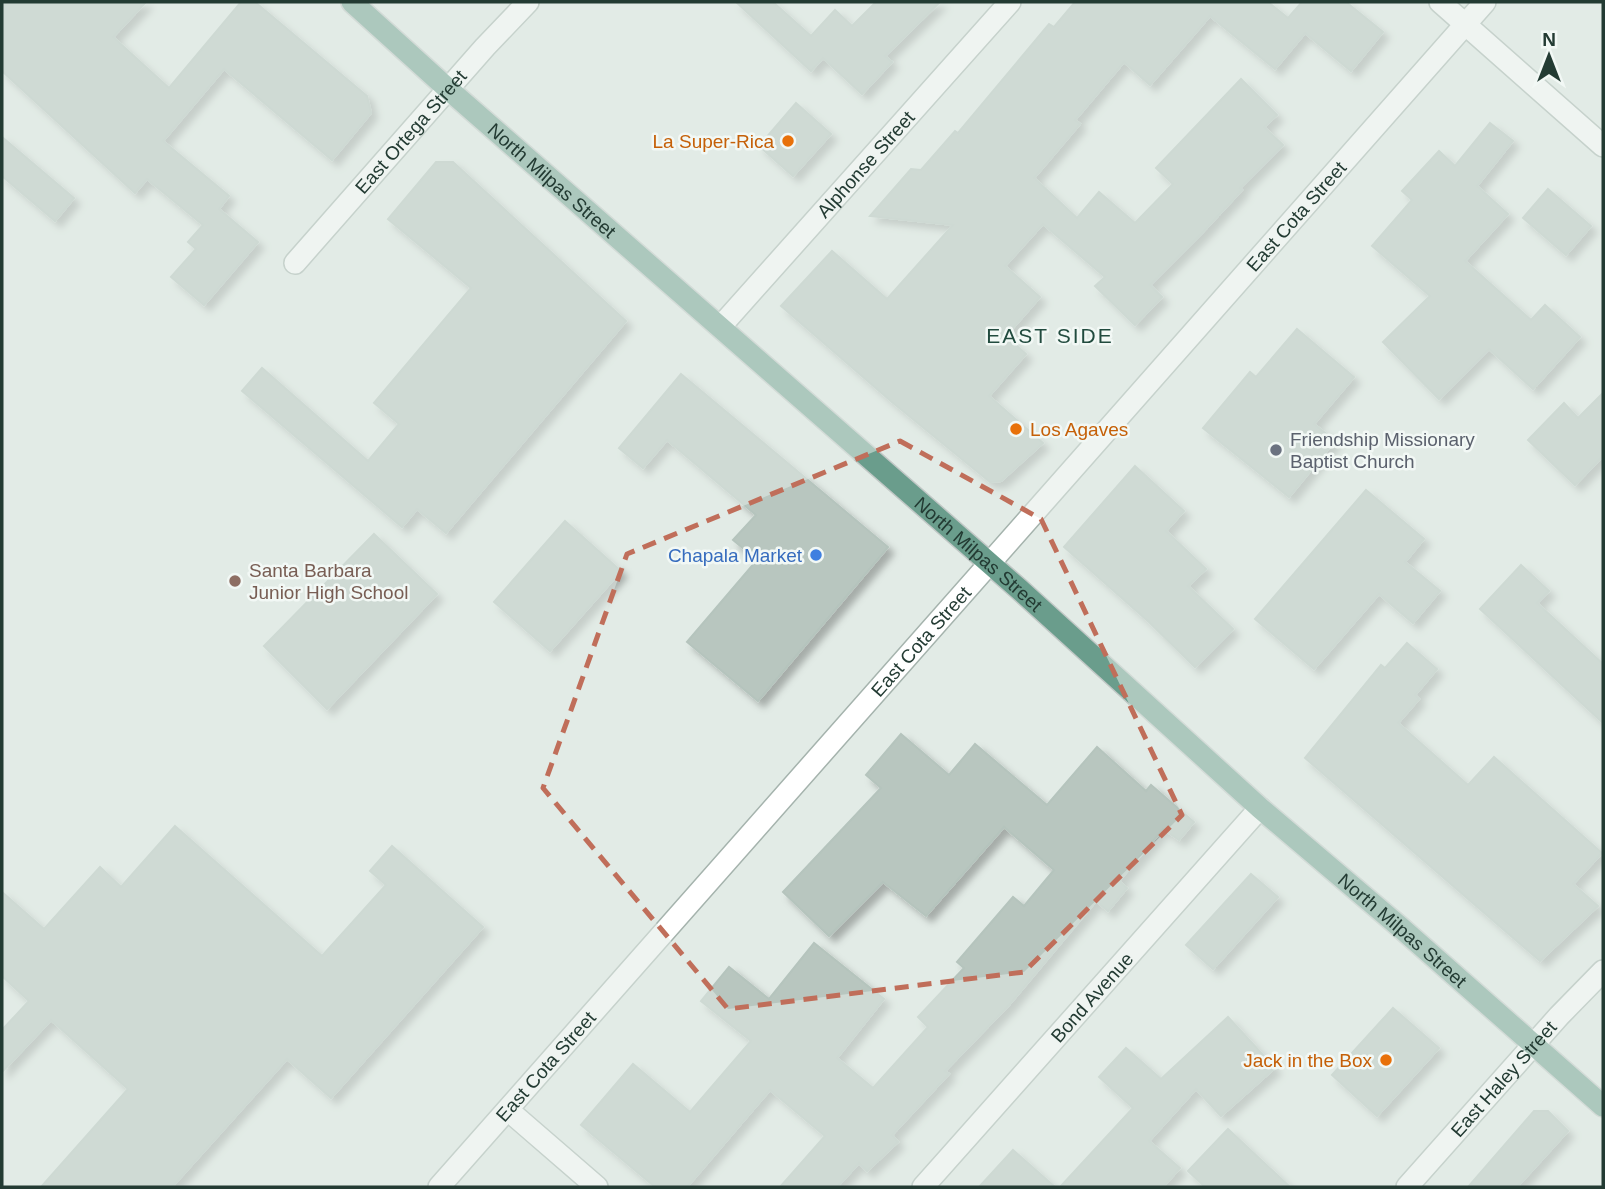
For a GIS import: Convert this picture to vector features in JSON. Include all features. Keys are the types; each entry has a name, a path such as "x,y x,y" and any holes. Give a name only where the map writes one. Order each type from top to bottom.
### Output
{"main road":[{"name":"North Milpas Street","path":"352,2 989,563 1261,808 1603,1106"}],"street":[{"name":"East Ortega Street","path":"295,263 528,2"},
{"name":"Alphonse Street","path":"721,326 1010,2"},
{"path":"1440,2 1603,146"},
{"name":"East Cota Street","path":"439,1187 1485,2"},
{"name":"Bond Avenue","path":"923,1187 1261,808"},
{"name":"East Haley Street","path":"1407,1187 1603,971"},
{"path":"508,1110 597,1187"}],"highlighted area":[{"path":"900,441 1041,519 1182,815 1024,972 728,1009 543,788 627,554"}],"building":[{"path":"2,2 146,2 113,37 169,88 241,2 255,2 367,96 371,113 332,160 224,69 163,141 229,196 219,209 258,242 204,305 171,277 196,249 188,242 203,225 147,179 135,193 2,71"},
{"path":"736,2 773,2 811,36 835,10 852,26 876,2 940,2 885,56 892,62 862,94 823,58 811,71"},
{"path":"1075,2 1268,2 1288,18 1302,2 1346,2 1383,32 1351,71 1305,33 1275,69 1210,16 1150,85 1124,62 1075,120 1080,124 1034,178 1077,218 1099,192 1135,223 1173,184 1156,168 1241,79 1277,115 1264,127 1283,145 1150,285 1162,297 1135,325 1095,286 1105,277 1043,224 1005,266 1040,297 1006,336 1026,354 989,396 1043,443 1001,481 990,482 781,306 832,251 887,299 953,225 870,216 911,169 921,170 955,131 958,133 1049,24 1054,27"},
{"path":"796,103 831,134 793,176 759,146"},
{"path":"1490,123 1513,141 1477,186 1508,214 1465,261 1531,320 1545,305 1580,337 1533,389 1489,349 1439,399 1383,342 1430,296 1372,246 1412,200 1402,191 1439,151 1455,166"},
{"path":"2,137 74,198 55,221 2,176"},
{"path":"436,162 453,162 626,321 446,533 417,509 402,527 242,391 262,368 368,461 399,424 374,403 471,288 388,219"},
{"path":"1548,189 1591,226 1566,255 1523,218"},
{"path":"1297,329 1354,377 1314,424 1335,441 1289,497 1203,428 1250,372 1256,377"},
{"path":"681,374 888,547 758,701 687,642 757,560 733,540 756,515 667,440 643,468 619,448"},
{"path":"1603,393 1603,456 1575,485 1528,440 1564,403 1578,418"},
{"path":"1135,466 1184,511 1166,531 1206,569 1188,586 1233,629 1195,667 1149,622 1064,547"},
{"path":"1366,490 1424,539 1405,562 1440,591 1413,623 1379,594 1314,669 1255,619"},
{"path":"565,521 621,571 550,651 494,602"},
{"path":"374,534 437,594 327,709 264,646"},
{"path":"1521,565 1549,591 1537,603 1603,664 1603,723 1480,609"},
{"path":"1407,643 1437,669 1415,695 1419,699 1398,723 1468,785 1494,757 1602,853 1573,884 1598,906 1540,961 1305,758 1381,665 1385,668"},
{"path":"901,734 949,775 975,744 1047,805 1097,747 1146,791 1151,785 1194,822 1179,840 1163,829 1119,881 1127,888 1108,911 1096,901 1009,1005 945,1071 949,1074 892,1135 898,1142 867,1171 859,1163 837,1187 780,1187 825,1136 770,1090 687,1187 655,1187 581,1125 633,1064 690,1112 751,1041 701,1001 729,967 769,999 814,943 884,999 837,1058 873,1088 928,1027 918,1017 964,968 957,962 1013,897 1024,906 1054,870 1004,827 926,916 883,882 829,936 783,892 881,788 866,775"},
{"path":"175,826 322,956 386,885 370,871 392,846 483,927 331,1098 287,1059 172,1187 41,1187 128,1089 51,1020 2,1072 2,1030 29,1001 2,976 2,892 44,929 100,867 121,887"},
{"path":"1251,874 1278,897 1213,969 1186,945"},
{"path":"1393,1008 1439,1048 1377,1116 1332,1075"},
{"path":"1228,1017 1275,1068 1221,1116 1196,1089 1149,1141 1180,1168 1163,1187 1060,1187 1133,1108 1099,1077 1126,1048 1161,1079"},
{"path":"1534,1111 1548,1111 1568,1131 1517,1187 1468,1187"},
{"path":"1228,1129 1290,1187 1205,1187 1188,1171"},
{"path":"1013,1150 1055,1187 979,1187"}],"place":[{"name":"La Super-Rica","path":"788,141"},
{"name":"Los Agaves","path":"1016,429"},
{"name":"Friendship Missionary Baptist Church","path":"1276,450"},
{"name":"Chapala Market","path":"816,555"},
{"name":"Santa Barbara Junior High School","path":"235,581"},
{"name":"Jack in the Box","path":"1386,1060"}],"district":[{"name":"EAST SIDE","path":"1050,335"}]}
